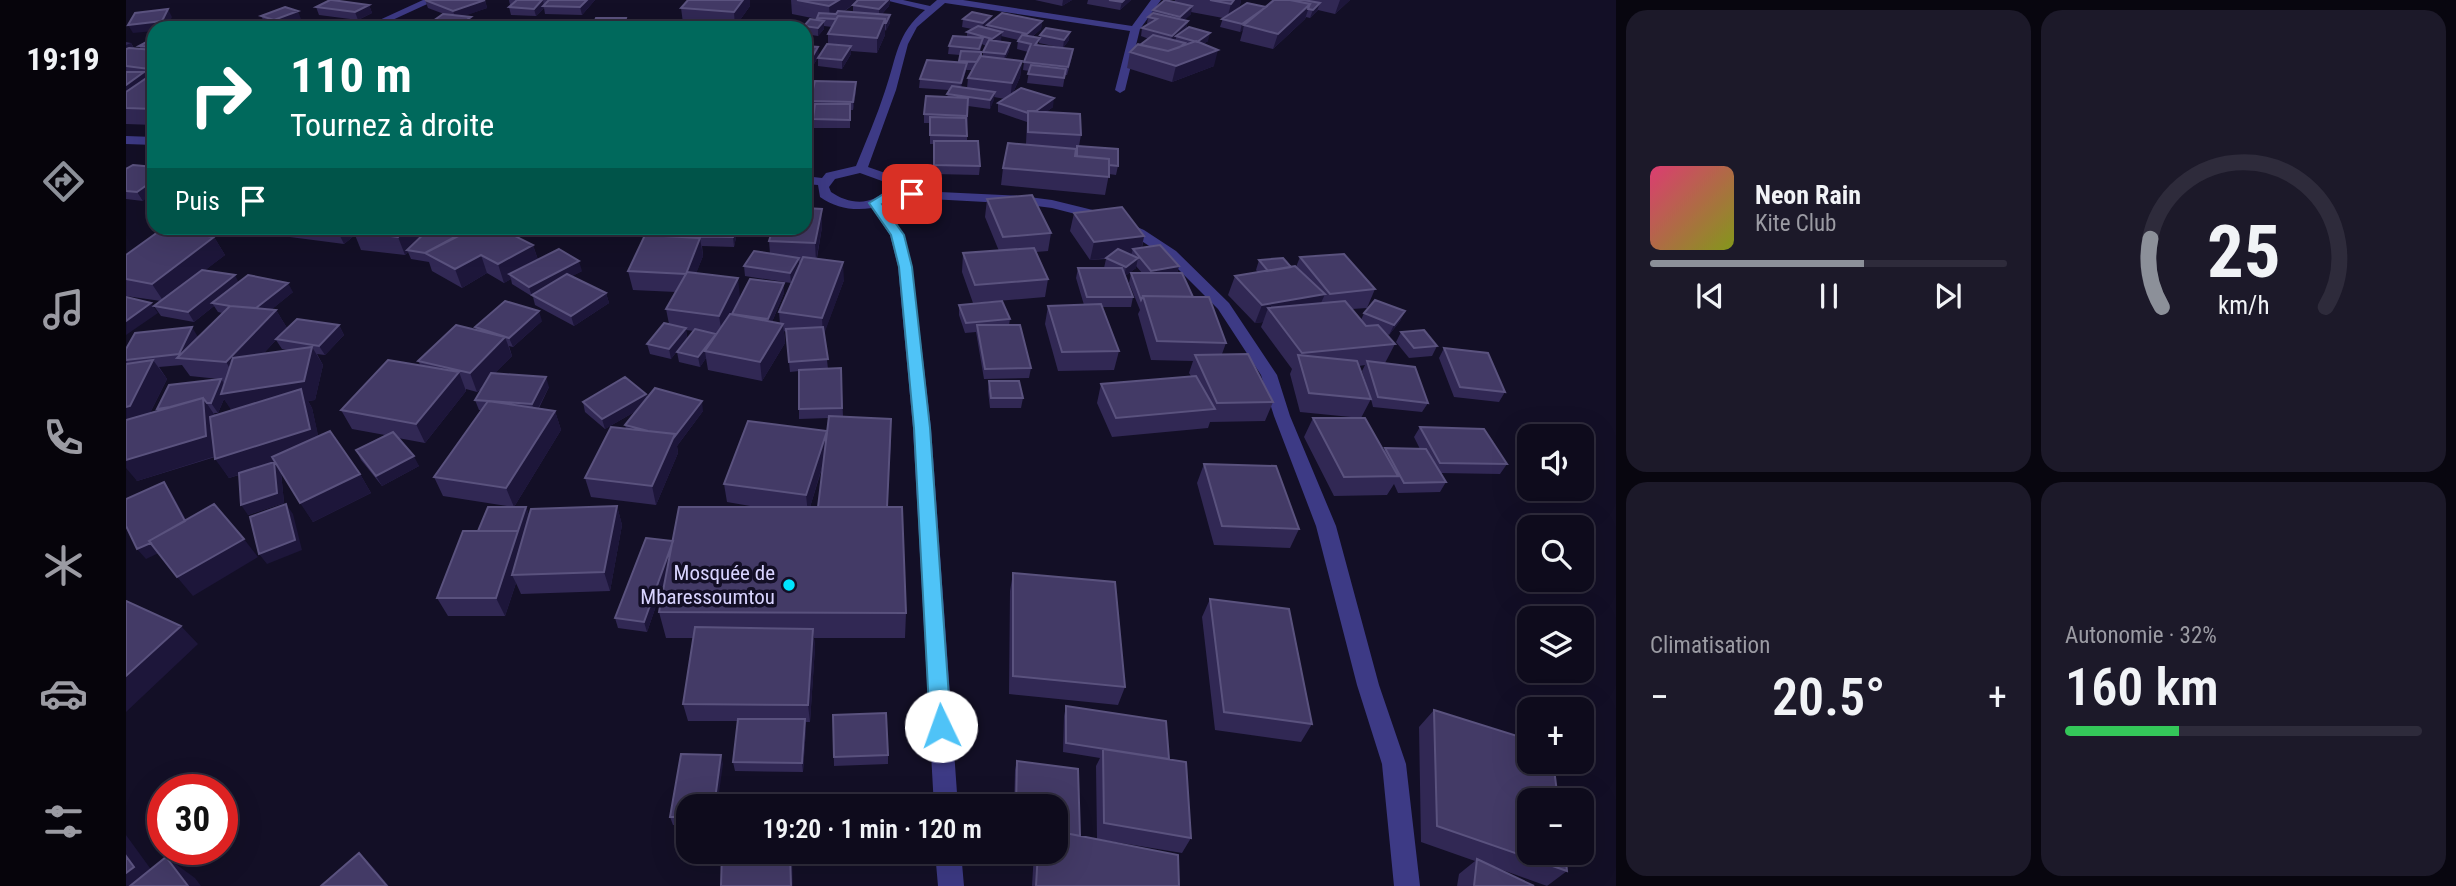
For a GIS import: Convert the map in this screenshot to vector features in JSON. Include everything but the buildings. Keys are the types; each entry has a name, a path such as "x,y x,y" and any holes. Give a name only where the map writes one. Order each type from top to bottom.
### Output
{"street":[{"path":"383,21 431,0"},
{"path":"890,0 931,9"},
{"path":"861,170 913,25 944,0 1135,29"},
{"path":"1120,90 1135,29 1156,0"},
{"path":"126,140 147,141"},
{"path":"812,180 825,181 839,172 861,170 887,178 893,188 883,198"},
{"path":"825,181 825,194 831,199 851,205 883,198 1021,200 1052,204 1100,216 1139,233 1171,254 1224,306 1269,375 1282,416 1326,526 1368,685 1394,764 1407,886"},
{"path":"883,198 905,267 922,428 945,794"},
{"path":"949,864 951,886"}],"place":[{"name":"Mosquée de Mbaressoumtou","path":"789,585"}],"route":[{"path":"912,194 890,193 875,203 897,235 905,267 922,428 941,726"}]}
